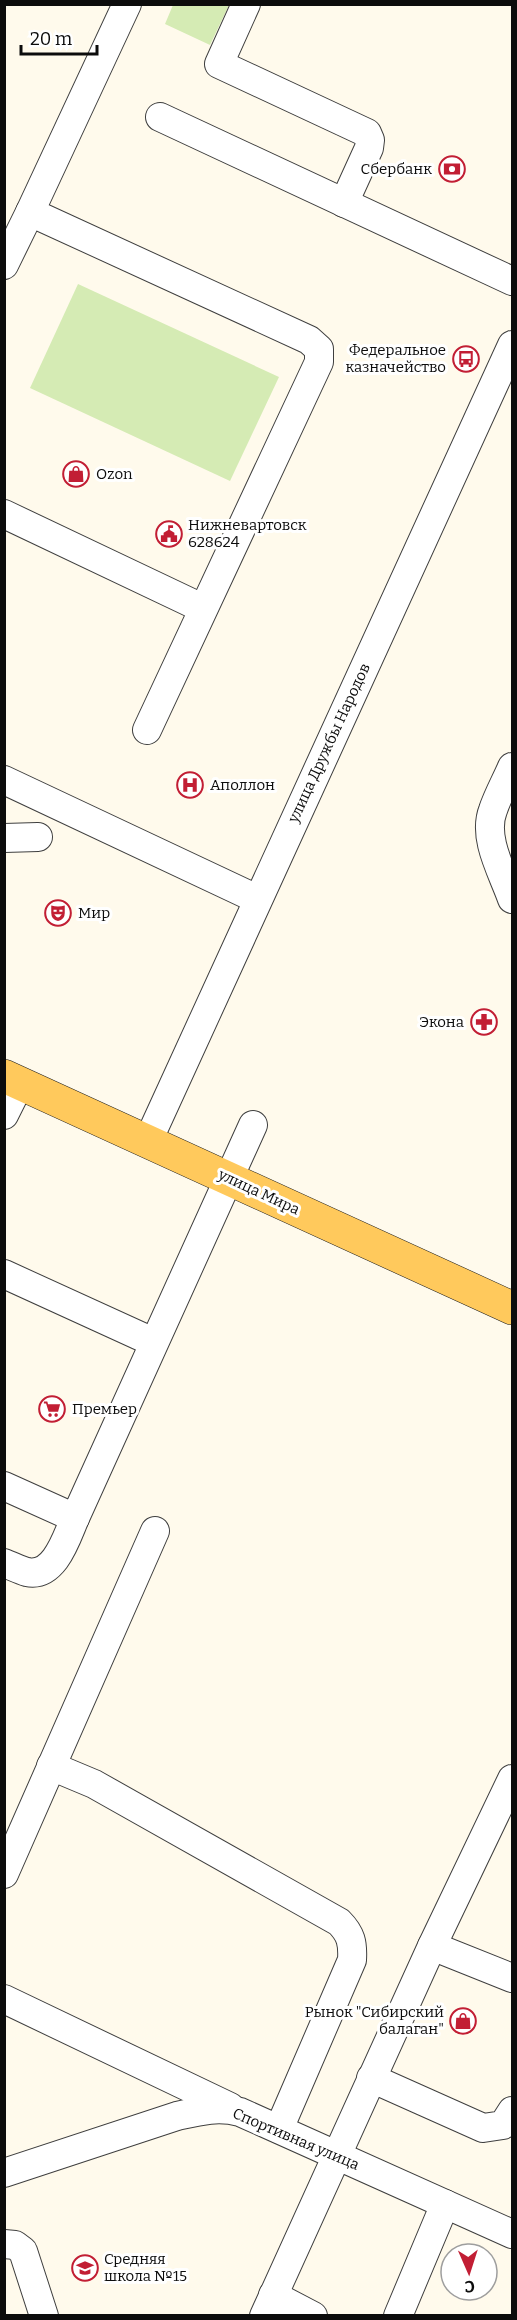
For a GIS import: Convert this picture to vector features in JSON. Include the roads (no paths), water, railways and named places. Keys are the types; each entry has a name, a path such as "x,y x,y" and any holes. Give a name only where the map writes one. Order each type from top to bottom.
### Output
{"main road":[{"name":"улица Мира","path":"12,1079 513,1308"}],"street":[{"path":"4,266 127,4"},
{"path":"246,4 219,64 367,133 370,140 369,148 344,203"},
{"path":"160,117 513,281"},
{"path":"30,212 309,340 320,349 319,362 202,608 147,730"},
{"name":"улица Дружбы Народов","path":"148,1141 257,898 513,345"},
{"path":"4,514 202,608"},
{"path":"513,767 492,812 489,829 513,899"},
{"path":"4,780 257,898"},
{"path":"4,838 38,837"},
{"path":"4,1115 12,1079"},
{"path":"4,1563 29,1573 44,1569 55,1560 253,1125"},
{"path":"4,1274 153,1342"},
{"path":"4,1486 75,1518"},
{"path":"6,1864 155,1531"},
{"path":"51,1766 94,1784 339,1922 349,1932 353,1946 352,1960 279,2129"},
{"path":"313,2316 269,2305 432,1946 513,1779"},
{"path":"432,1946 513,1978"},
{"path":"4,1999 240,2112"},
{"path":"371,2078 483,2128 503,2125 513,2111"},
{"name":"Спортивная улица","path":"4,2173 177,2116 215,2109 240,2112 513,2234"},
{"path":"398,2316 446,2204"},
{"path":"4,2244 15,2245 23,2251 44,2316"}],"place":[{"name":"Сбербанк","path":"452,169"},
{"name":"Федеральное казначейство","path":"466,359"},
{"name":"Ozon","path":"76,474"},
{"name":"Нижневартовск 628624","path":"169,534"},
{"name":"Аполлон","path":"190,785"},
{"name":"Мир","path":"58,913"},
{"name":"Экона","path":"484,1022"},
{"name":"Премьер","path":"52,1409"},
{"name":"Рынок \"Сибирский балаган\"","path":"463,2021"},
{"name":"Средняя школа №15","path":"85,2268"}]}
